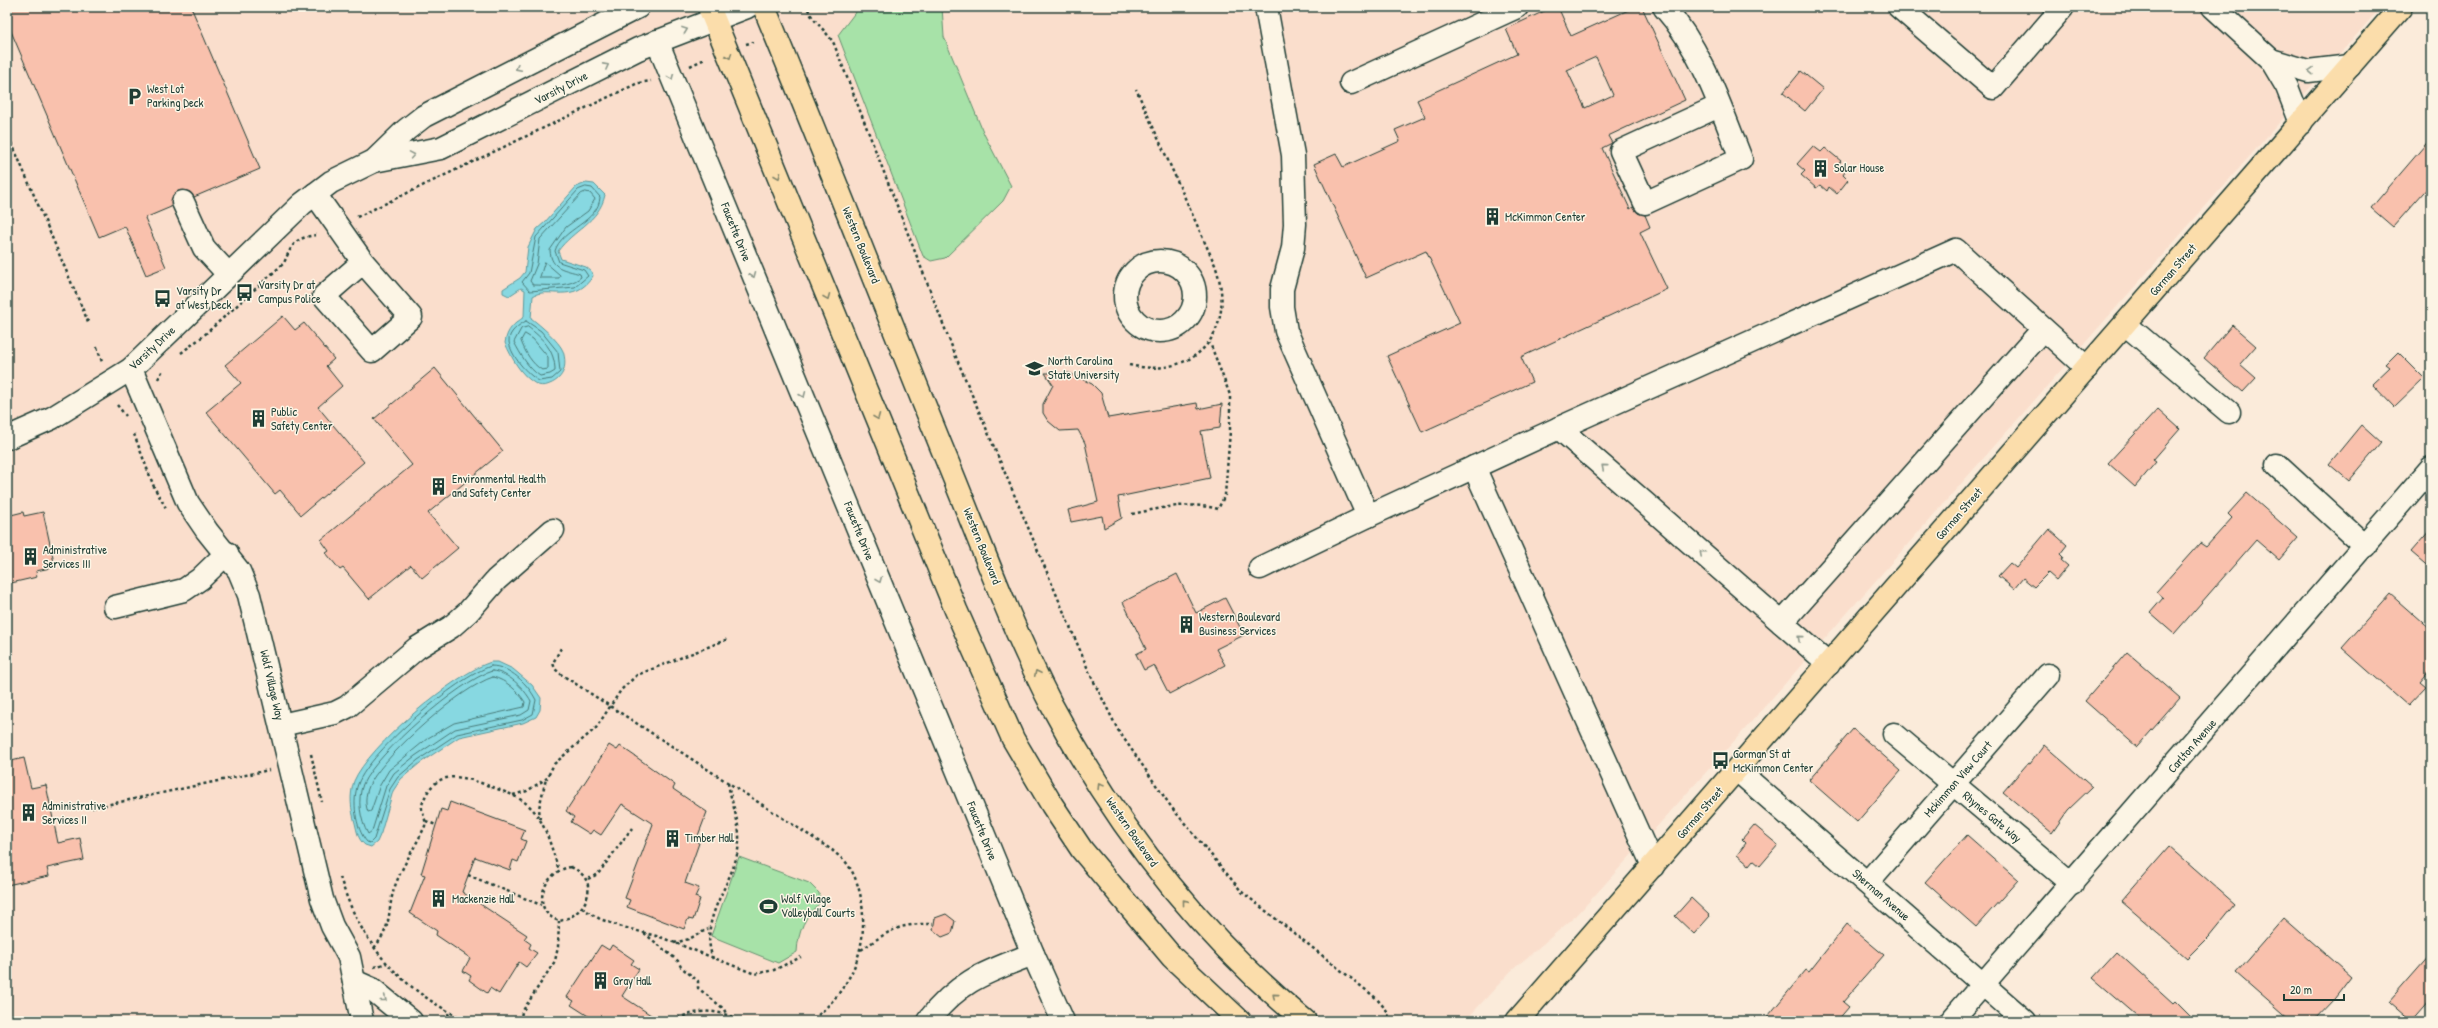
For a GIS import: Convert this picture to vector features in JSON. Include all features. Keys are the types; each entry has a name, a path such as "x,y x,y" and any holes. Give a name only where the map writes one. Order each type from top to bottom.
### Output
{"main road":[{"name":"Western Boulevard","path":"764,7 980,539 1025,648 1050,701 1113,808 1158,869 1213,936 1235,959 1304,1021"},
{"name":"Gorman Street","path":"1517,1021 1654,866 2401,7"},
{"path":"711,14 956,610 1013,739 1052,805 1082,850 1172,957 1240,1021"}],"street":[{"name":"Varsity Drive","path":"374,161 400,135 424,116 638,7"},
{"name":"Varsity Drive","path":"7,438 52,418 131,369 228,274 315,194 331,182 374,161 441,148 711,14 747,7"},
{"path":"1266,7 1293,155 1295,176 1293,248 1282,289 1282,307 1286,331 1368,516"},
{"path":"1351,83 1517,7"},
{"path":"1664,7 1678,24 1697,53 1719,106 1741,159 1644,203 1621,151 1719,106"},
{"path":"1899,7 1993,88 2063,7"},
{"path":"2213,7 2271,60 2285,82 2301,123"},
{"name":"Faucette Drive","path":"657,41 1033,954 1063,1021"},
{"path":"2271,60 2308,71 2350,66"},
{"path":"315,194 363,262"},
{"path":"183,202 204,248 228,274"},
{"path":"1260,568 1368,516 1559,428 1956,250 2087,368"},
{"path":"1177,252 1181,268 1189,277 1194,287 1194,299 1192,310 1185,319 1176,326 1165,330 1154,330 1143,326 1134,319 1128,309 1125,298 1126,287 1130,276 1138,268 1148,263 1160,261 1177,252"},
{"path":"2125,324 2229,412"},
{"path":"1782,624 2043,329"},
{"name":"Wolf Village Way","path":"131,369 188,503 206,531 227,553 239,571 249,595 322,899 332,926 349,957 362,1021"},
{"path":"1559,428 1829,664"},
{"path":"2277,465 2365,546"},
{"path":"1474,467 1654,866"},
{"name":"Carlton Avenue","path":"1951,1021 2072,884 2431,468"},
{"path":"281,725 335,713 347,707 417,648 451,627 468,612 496,580 552,530"},
{"path":"115,607 184,590 200,579 227,553"},
{"name":"Mckimmon View Court","path":"1867,883 2048,675"},
{"name":"Rhynes Gate Way","path":"1894,734 2072,884"},
{"name":"Sherman Avenue","path":"1737,770 2025,1021"},
{"path":"928,1021 942,1003 962,985 987,972 1033,954"},
{"path":"354,981 372,989 411,1021"}],"path":[{"path":"808,9 812,18 825,30 834,44 956,357 1090,674 1118,730 1172,808 1242,892 1376,998 1388,1012 1389,1021"},
{"path":"684,69 705,59"},
{"path":"351,220 638,83 646,81 655,84"},
{"path":"1129,365 1150,369 1163,367 1191,356 1210,344 1216,333 1222,299 1221,281 1136,89"},
{"path":"7,132 89,324"},
{"path":"174,357 202,337 284,263 290,248 298,240 316,235"},
{"path":"1132,514 1174,505 1207,506 1218,509 1222,505 1225,495 1230,430 1230,395 1210,344"},
{"path":"97,348 104,366"},
{"path":"157,380 164,368"},
{"path":"559,870 540,819 539,808 547,778 554,764 596,728 621,690 637,675 728,639"},
{"path":"561,648 553,663 557,671 610,707 832,850 848,865 860,890 865,926 859,958 847,982 833,1000 811,1021"},
{"path":"308,749 313,760 323,804"},
{"path":"92,808 313,760"},
{"path":"374,948 384,936 388,927 394,887 426,822 422,808 426,796 436,784 448,777 467,778 513,795 524,801 540,819"},
{"path":"513,795 527,791 547,778"},
{"path":"713,959 708,945 708,929 740,842 738,825 728,783"},
{"path":"426,822 436,825"},
{"path":"588,879 598,874 632,828"},
{"path":"468,875 541,905 546,912 559,921 566,920 582,908 589,890 588,879 585,875 571,867 559,870 548,882 541,894 541,905"},
{"path":"338,870 347,898 374,948 419,994 448,1012 467,1021"},
{"path":"582,908 600,919 619,926 643,932 755,974 774,970 801,957"},
{"path":"520,1021 522,1012 554,961 558,947 559,921"},
{"path":"860,951 895,928 912,924 933,924"},
{"path":"674,943 689,940 708,929"},
{"path":"643,932 678,961 681,967 698,981 698,988 724,1009 726,1014"},
{"path":"372,968 387,963"},
{"path":"672,1021 685,1014 704,1011 721,1012 741,1021"},
{"path":"448,1012 450,1021"},
{"path":"760,1021 775,1019 782,1021"}],"shaded area":[{"name":"North Carolina State University","path":"7,7 2381,7 1745,729 1577,915 1511,971 1465,1021 7,1021"}],"green space":[{"path":"875,7 942,7 944,37 984,134 1011,186 1003,201 945,258 931,261 923,256 838,35 857,10"},
{"name":"Wolf Vilage Volleyball Courts","path":"739,857 809,883 819,893 820,903 810,913 803,924 797,952 778,963 711,936"}],"water":[{"path":"586,183 594,184 605,195 602,204 591,219 558,251 561,259 586,267 592,272 593,276 586,285 578,290 562,293 539,293 533,296 531,318 558,343 563,351 565,362 563,372 557,380 543,386 536,384 525,376 505,343 507,334 512,327 524,317 525,290 521,288 509,296 503,293 503,289 520,278 525,272 528,247 537,229 576,187"},
{"path":"491,662 498,662 513,669 532,685 541,698 540,710 536,717 523,723 459,737 420,763 401,779 393,791 377,842 371,847 365,845 358,835 352,813 351,802 351,792 354,781 362,767 394,731 414,713 456,680"}],"building":[{"name":"West Lot Parking Deck","path":"7,7 191,7 260,169 194,197 190,192 178,191 173,195 171,207 145,218 166,267 146,275 125,226 99,237 7,22"},
{"name":"McKimmon Center","path":"1553,7 1558,7 1571,36 1635,7 1642,7 1685,100 1608,136 1612,143 1602,148 1630,209 1633,207 1638,213 1645,215 1650,227 1640,232 1667,289 1521,357 1532,382 1422,432 1387,356 1460,323 1426,251 1366,278 1314,164 1336,154 1343,167 1400,141 1395,130 1425,117 1417,100 1517,54 1506,29","holes":["1596,57 1613,95 1585,108 1567,70"]},
{"path":"1801,71 1823,89 1805,111 1783,93"},
{"path":"2431,138 2431,184 2393,227 2371,208"},
{"name":"Solar House","path":"1813,146 1821,152 1825,148 1841,161 1837,166 1845,172 1843,175 1848,180 1837,194 1829,187 1827,191 1820,185 1816,188 1801,175 1805,171 1797,164"},
{"name":"Public Safety Center","path":"283,316 295,330 304,323 334,359 326,366 342,386 318,407 364,462 301,515 280,490 275,494 206,412 241,383 225,365"},
{"path":"2232,325 2256,346 2240,364 2256,378 2243,392 2204,358"},
{"path":"2398,352 2424,378 2394,407 2372,384 2390,367 2386,364"},
{"name":"Environmental Health and Safety Center","path":"435,368 503,451 428,513 458,548 422,578 411,565 369,599 343,568 340,570 326,553 329,551 321,540 412,465 374,419"},
{"path":"1045,373 1069,373 1092,384 1101,393 1108,418 1197,403 1198,409 1222,404 1220,428 1201,431 1210,478 1118,497 1122,518 1104,528 1102,516 1071,522 1068,510 1098,502 1085,443 1078,430 1060,431 1048,421 1043,413 1043,404 1053,385"},
{"path":"2158,409 2180,429 2153,460 2156,462 2135,487 2108,463"},
{"path":"2361,425 2381,443 2349,481 2329,464"},
{"path":"2247,493 2298,538 2279,560 2256,540 2174,634 2150,613 2163,598 2156,592 2200,543 2206,547 2232,518 2228,514"},
{"name":"Administrative Services III","path":"23,512 24,516 43,512 55,567 36,571 37,577 7,584 7,516"},
{"path":"2049,529 2067,545 2060,554 2063,557 2061,560 2068,566 2056,580 2048,573 2034,587 2023,578 2014,589 1998,576 2010,563 2016,568"},
{"path":"2431,529 2431,569 2411,552"},
{"name":"Western Boulevard Business Services","path":"1177,574 1196,613 1225,598 1244,635 1216,649 1225,665 1169,694 1154,665 1144,670 1136,654 1146,649 1123,602"},
{"path":"2390,594 2431,630 2431,669 2420,682 2426,687 2408,706 2342,648"},
{"path":"2127,652 2180,698 2137,747 2085,701"},
{"path":"1853,729 1901,771 1857,822 1809,780"},
{"name":"Timber Hall","path":"609,745 617,750 620,746 675,785 673,789 707,812 696,841 699,843 685,883 699,888 695,897 700,899 693,920 688,919 684,929 627,907 630,900 625,898 653,824 622,804 601,835 593,830 590,834 571,822 574,817 566,811"},
{"path":"2044,745 2092,787 2068,810 2052,833 2003,792 2028,763 2030,764"},
{"name":"Administrative Services II","path":"24,758 31,788 46,785 58,843 80,838 84,860 47,868 49,876 7,885 7,762"},
{"name":"Mackenzie Hall","path":"450,802 525,830 521,839 526,841 518,862 513,860 510,870 475,857 462,892 527,935 524,939 531,944 529,948 537,953 526,967 519,962 499,994 490,988 487,993 469,980 471,976 463,971 470,958 436,935 437,931 410,913 425,875 421,874 441,809 447,811"},
{"path":"1754,825 1778,845 1760,866 1753,860 1749,865 1737,855 1746,843 1742,839"},
{"path":"1967,835 2018,880 1976,927 1925,882"},
{"path":"2169,846 2235,904 2209,936 2187,958 2121,901"},
{"path":"1691,898 1710,916 1694,934 1675,916"},
{"path":"946,914 955,921 952,933 942,937 933,930 935,918"},
{"path":"2284,918 2351,977 2335,998 2313,1021 2291,1021 2236,973"},
{"path":"1847,924 1884,955 1843,1002 1849,1007 1837,1021 1764,1021 1806,970 1809,972"},
{"name":"Gray Hall","path":"601,945 609,950 612,945 634,960 631,964 639,969 622,996 660,1021 596,1021 571,1005 574,1001 567,997"},
{"path":"2117,952 2173,1003 2175,1001 2195,1021 2143,1021 2093,978"},
{"path":"2431,954 2431,998 2411,1021 2389,1002"}],"place":[{"name":"West Lot Parking Deck","path":"134,96"},
{"name":"Solar House","path":"1821,168"},
{"name":"McKimmon Center","path":"1492,217"},
{"name":"Varsity Dr at Campus Police","path":"245,292"},
{"name":"Varsity Dr at West Deck","path":"163,298"},
{"name":"North Carolina State University","path":"1035,368"},
{"name":"Public Safety Center","path":"258,419"},
{"name":"Environmental Health and Safety Center","path":"439,486"},
{"name":"Administrative Services III","path":"30,557"},
{"name":"Western Boulevard Business Services","path":"1186,624"},
{"name":"Gorman St at McKimmon Center","path":"1720,761"},
{"name":"Administrative Services II","path":"29,813"},
{"name":"Timber Hall","path":"672,838"},
{"name":"Mackenzie Hall","path":"439,899"},
{"name":"Wolf Vilage Volleyball Courts","path":"768,906"},
{"name":"Gray Hall","path":"600,981"}]}
